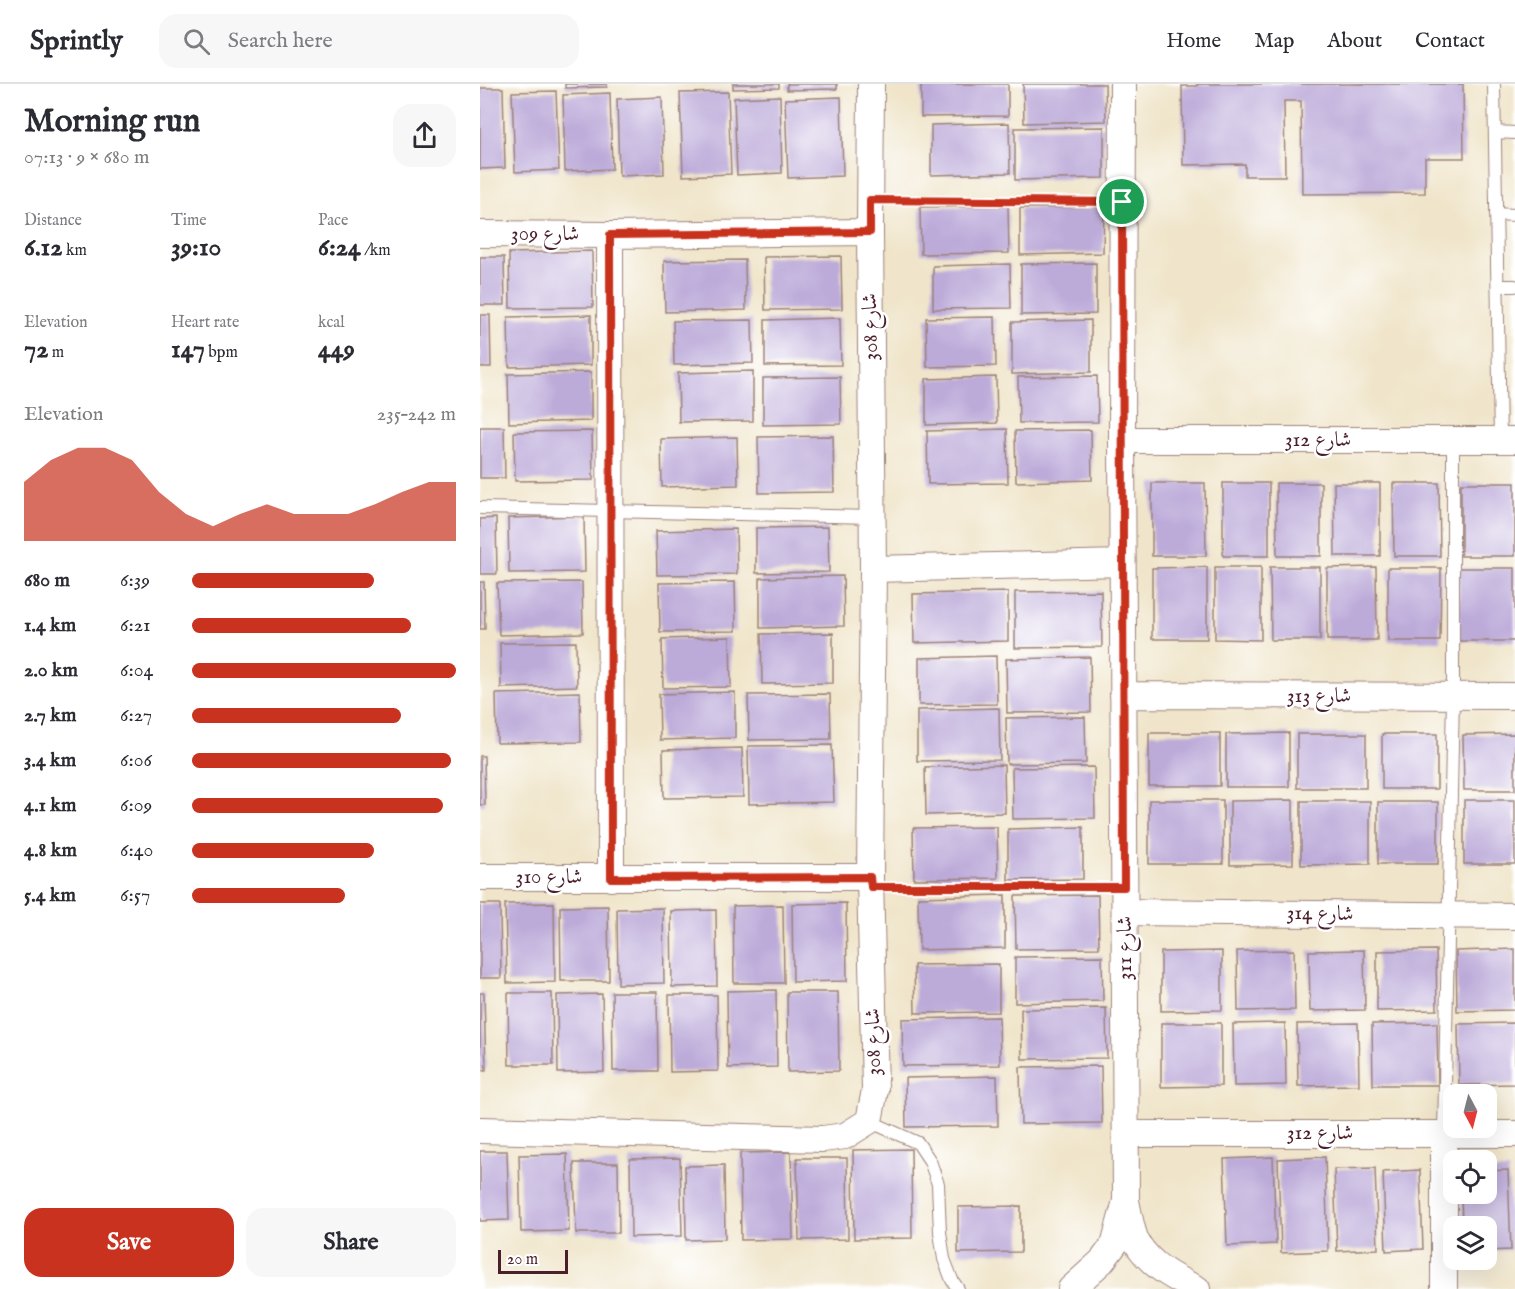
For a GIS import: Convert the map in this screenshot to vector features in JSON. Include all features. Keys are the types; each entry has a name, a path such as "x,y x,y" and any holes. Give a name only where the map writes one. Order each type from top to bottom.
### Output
{"street":[{"name":"شارع 308","path":"869,1121 875,1090 871,882 873,569 870,200 872,84"},
{"name":"شارع 311","path":"1123,84 1122,563 1126,1201 1137,1242 1153,1262 1169,1276 1197,1289"},
{"name":"شارع 309","path":"480,234 870,232"},
{"name":"شارع 309","path":"610,235 611,878"},
{"name":"شارع 312","path":"1122,440 1507,440"},
{"path":"873,569 1122,563"},
{"name":"شارع 313","path":"1123,695 1515,696"},
{"name":"شارع 310","path":"480,877 871,882"},
{"name":"شارع 314","path":"1125,912 1515,916"},
{"path":"480,1130 823,1139 845,1136 869,1121"},
{"name":"شارع 312","path":"1126,1134 1443,1133"},
{"name":"شارع 312","path":"1497,1134 1515,1134"},
{"path":"1444,1138 1444,1289"},
{"name":"شارع 311","path":"1071,1289 1102,1261 1114,1245 1126,1201"}],"lane":[{"path":"1494,84 1498,286 1507,440"},
{"path":"1495,132 1515,133"},
{"path":"1496,214 1515,215"},
{"path":"1498,286 1515,286"},
{"path":"1445,1084 1453,696 1453,441"},
{"path":"480,508 872,517"},
{"path":"869,1121 918,1143 930,1161 938,1184 940,1232 944,1258 958,1289"}],"path":[{"path":"870,200 1122,202"},
{"path":"871,882 1124,887"}],"building":[{"path":"565,84 607,84 607,87 565,88"},
{"path":"733,84 779,84 779,88 733,89"},
{"path":"787,84 837,84 837,89 787,90"},
{"path":"921,84 1008,84 1008,116 921,117"},
{"path":"1023,84 1105,84 1106,121 1024,123"},
{"path":"1197,84 1463,84 1464,158 1425,158 1425,193 1302,194 1301,101 1284,101 1285,176 1245,176 1245,164 1183,165 1182,86 1197,86"},
{"path":"480,88 503,88 505,168 480,169"},
{"path":"556,91 559,170 515,172 512,92"},
{"path":"728,92 731,174 683,176 680,93"},
{"path":"610,93 612,169 565,171 563,95"},
{"path":"780,96 782,173 737,175 734,98"},
{"path":"662,97 664,174 619,176 617,99"},
{"path":"841,97 843,176 788,178 785,99"},
{"path":"1009,123 1010,173 931,175 931,125"},
{"path":"1104,127 1104,178 1015,180 1015,128"},
{"path":"1008,206 1009,253 921,254 920,207"},
{"path":"1104,207 1103,253 1020,255 1020,208"},
{"path":"592,251 593,307 510,308 509,253"},
{"path":"841,256 842,309 765,310 764,257"},
{"path":"480,257 504,257 505,305 480,305"},
{"path":"745,260 746,310 665,312 664,261"},
{"path":"1096,263 1096,314 1021,315 1021,264"},
{"path":"1010,264 1011,308 933,309 933,266"},
{"path":"480,315 490,315 491,367 480,367"},
{"path":"591,315 591,365 509,367 508,317"},
{"path":"995,317 996,366 927,367 926,318"},
{"path":"840,318 841,365 765,366 765,320"},
{"path":"752,320 753,363 674,365 673,321"},
{"path":"1091,320 1091,372 1012,374 1012,322"},
{"path":"753,371 753,421 679,422 678,373"},
{"path":"591,372 591,421 509,423 508,374"},
{"path":"1097,376 1098,422 1019,423 1018,377"},
{"path":"840,377 841,424 763,425 763,378"},
{"path":"996,377 997,423 926,425 926,379"},
{"path":"480,427 504,427 505,478 480,478"},
{"path":"1007,429 1008,483 928,484 927,431"},
{"path":"1091,430 1092,480 1016,482 1015,431"},
{"path":"592,431 593,480 515,481 514,432"},
{"path":"833,436 834,492 759,493 758,437"},
{"path":"737,437 738,485 662,487 661,439"},
{"path":"1152,483 1205,483 1206,556 1152,556"},
{"path":"1223,483 1269,483 1269,556 1223,556"},
{"path":"1276,483 1321,483 1321,556 1277,556"},
{"path":"1334,483 1380,483 1380,556 1335,556"},
{"path":"1393,483 1439,483 1440,556 1394,556"},
{"path":"1461,483 1515,483 1515,556 1461,556"},
{"path":"584,516 585,572 509,573 508,518"},
{"path":"496,518 497,574 480,574 480,519"},
{"path":"828,527 829,572 756,573 756,528"},
{"path":"736,529 737,574 657,575 656,531"},
{"path":"1207,567 1207,639 1152,639 1152,568"},
{"path":"1215,567 1261,567 1261,640 1215,639"},
{"path":"1270,567 1320,567 1320,640 1271,640"},
{"path":"1376,567 1377,640 1327,640 1327,568"},
{"path":"1388,568 1441,568 1440,641 1388,641"},
{"path":"1459,568 1515,568 1515,641 1459,641"},
{"path":"843,576 844,626 760,628 760,578"},
{"path":"480,582 484,582 485,629 480,629"},
{"path":"582,582 583,633 499,635 497,583"},
{"path":"735,582 736,631 660,632 659,583"},
{"path":"1101,591 1102,647 1015,648 1015,592"},
{"path":"1008,592 1008,641 914,643 913,594"},
{"path":"833,633 833,683 762,684 761,634"},
{"path":"730,637 731,687 663,688 662,639"},
{"path":"576,642 577,686 501,688 500,643"},
{"path":"996,656 997,704 919,705 919,658"},
{"path":"1090,657 1091,712 1007,713 1006,659"},
{"path":"580,692 581,742 497,743 496,694"},
{"path":"735,692 735,738 660,740 659,694"},
{"path":"830,694 831,739 749,740 748,695"},
{"path":"999,708 1000,760 917,761 917,710"},
{"path":"1085,717 1086,763 1007,764 1006,718"},
{"path":"1149,733 1220,733 1220,786 1149,786"},
{"path":"1289,733 1289,787 1226,787 1226,734"},
{"path":"1297,734 1366,734 1366,788 1297,788"},
{"path":"1382,734 1437,734 1437,789 1382,789"},
{"path":"1515,734 1515,790 1464,790 1463,735"},
{"path":"832,745 834,802 749,804 748,746"},
{"path":"742,748 743,797 664,798 663,750"},
{"path":"480,756 484,756 485,805 480,805"},
{"path":"1004,765 1005,813 926,815 925,767"},
{"path":"1094,767 1095,818 1013,819 1012,768"},
{"path":"1149,800 1223,800 1223,864 1149,864"},
{"path":"1293,800 1293,864 1230,865 1230,801"},
{"path":"1464,800 1515,800 1515,864 1464,864"},
{"path":"1301,801 1370,801 1370,864 1301,865"},
{"path":"1378,802 1438,802 1438,864 1378,864"},
{"path":"997,827 998,878 914,879 913,828"},
{"path":"1083,827 1083,879 1008,880 1008,829"},
{"path":"1005,895 1005,948 919,950 918,897"},
{"path":"1098,895 1099,948 1016,949 1015,896"},
{"path":"554,903 555,982 507,983 505,904"},
{"path":"846,903 847,981 793,982 792,904"},
{"path":"480,904 500,904 501,978 480,978"},
{"path":"783,905 784,983 734,983 733,906"},
{"path":"608,906 609,981 561,981 560,907"},
{"path":"663,908 664,983 618,984 617,909"},
{"path":"716,910 717,986 672,987 671,911"},
{"path":"1515,949 1515,1010 1457,1011 1456,951"},
{"path":"1294,950 1295,1010 1238,1011 1237,951"},
{"path":"1364,950 1365,1010 1310,1011 1309,951"},
{"path":"1436,950 1437,1010 1377,1011 1377,951"},
{"path":"1222,951 1222,1010 1161,1011 1161,952"},
{"path":"1102,956 1103,1001 1015,1003 1015,957"},
{"path":"999,964 999,1012 915,1013 914,965"},
{"path":"776,990 777,1067 728,1068 727,991"},
{"path":"612,992 657,992 658,1071 613,1071"},
{"path":"787,992 838,992 839,1071 788,1072"},
{"path":"480,993 484,993 486,1070 480,1070"},
{"path":"508,993 552,993 553,1065 509,1065"},
{"path":"602,994 604,1072 558,1073 557,995"},
{"path":"669,995 717,995 718,1071 670,1072"},
{"path":"1106,1008 1107,1058 1022,1059 1021,1009"},
{"path":"999,1017 1000,1065 903,1066 902,1019"},
{"path":"1161,1023 1221,1023 1221,1086 1161,1087"},
{"path":"1285,1023 1286,1085 1234,1086 1233,1024"},
{"path":"1358,1023 1359,1085 1298,1086 1297,1024"},
{"path":"1437,1023 1438,1085 1373,1085 1372,1024"},
{"path":"1515,1023 1515,1084 1459,1084 1458,1024"},
{"path":"1101,1066 1102,1123 1021,1124 1020,1067"},
{"path":"997,1076 998,1126 906,1127 905,1078"},
{"path":"911,1149 912,1238 854,1239 853,1150"},
{"path":"480,1151 507,1151 509,1220 480,1221"},
{"path":"791,1152 793,1239 741,1240 740,1153"},
{"path":"567,1154 569,1231 521,1232 519,1155"},
{"path":"1273,1157 1276,1244 1227,1246 1224,1159"},
{"path":"1325,1157 1328,1251 1281,1253 1278,1159"},
{"path":"680,1158 682,1236 631,1237 630,1159"},
{"path":"797,1158 847,1158 848,1239 799,1240"},
{"path":"574,1163 618,1163 619,1233 576,1233"},
{"path":"724,1165 725,1239 686,1240 685,1166"},
{"path":"1375,1168 1378,1249 1337,1251 1334,1169"},
{"path":"1420,1170 1423,1249 1386,1251 1383,1172"},
{"path":"1497,1170 1508,1170 1511,1250 1497,1251 1497,1216 1462,1216 1461,1204 1497,1204"},
{"path":"1021,1206 1021,1252 958,1253 958,1207"}],"route":[{"path":"870,200 1122,202 1124,887 871,887 870,877 611,878 610,235 870,232 870,200"}]}
